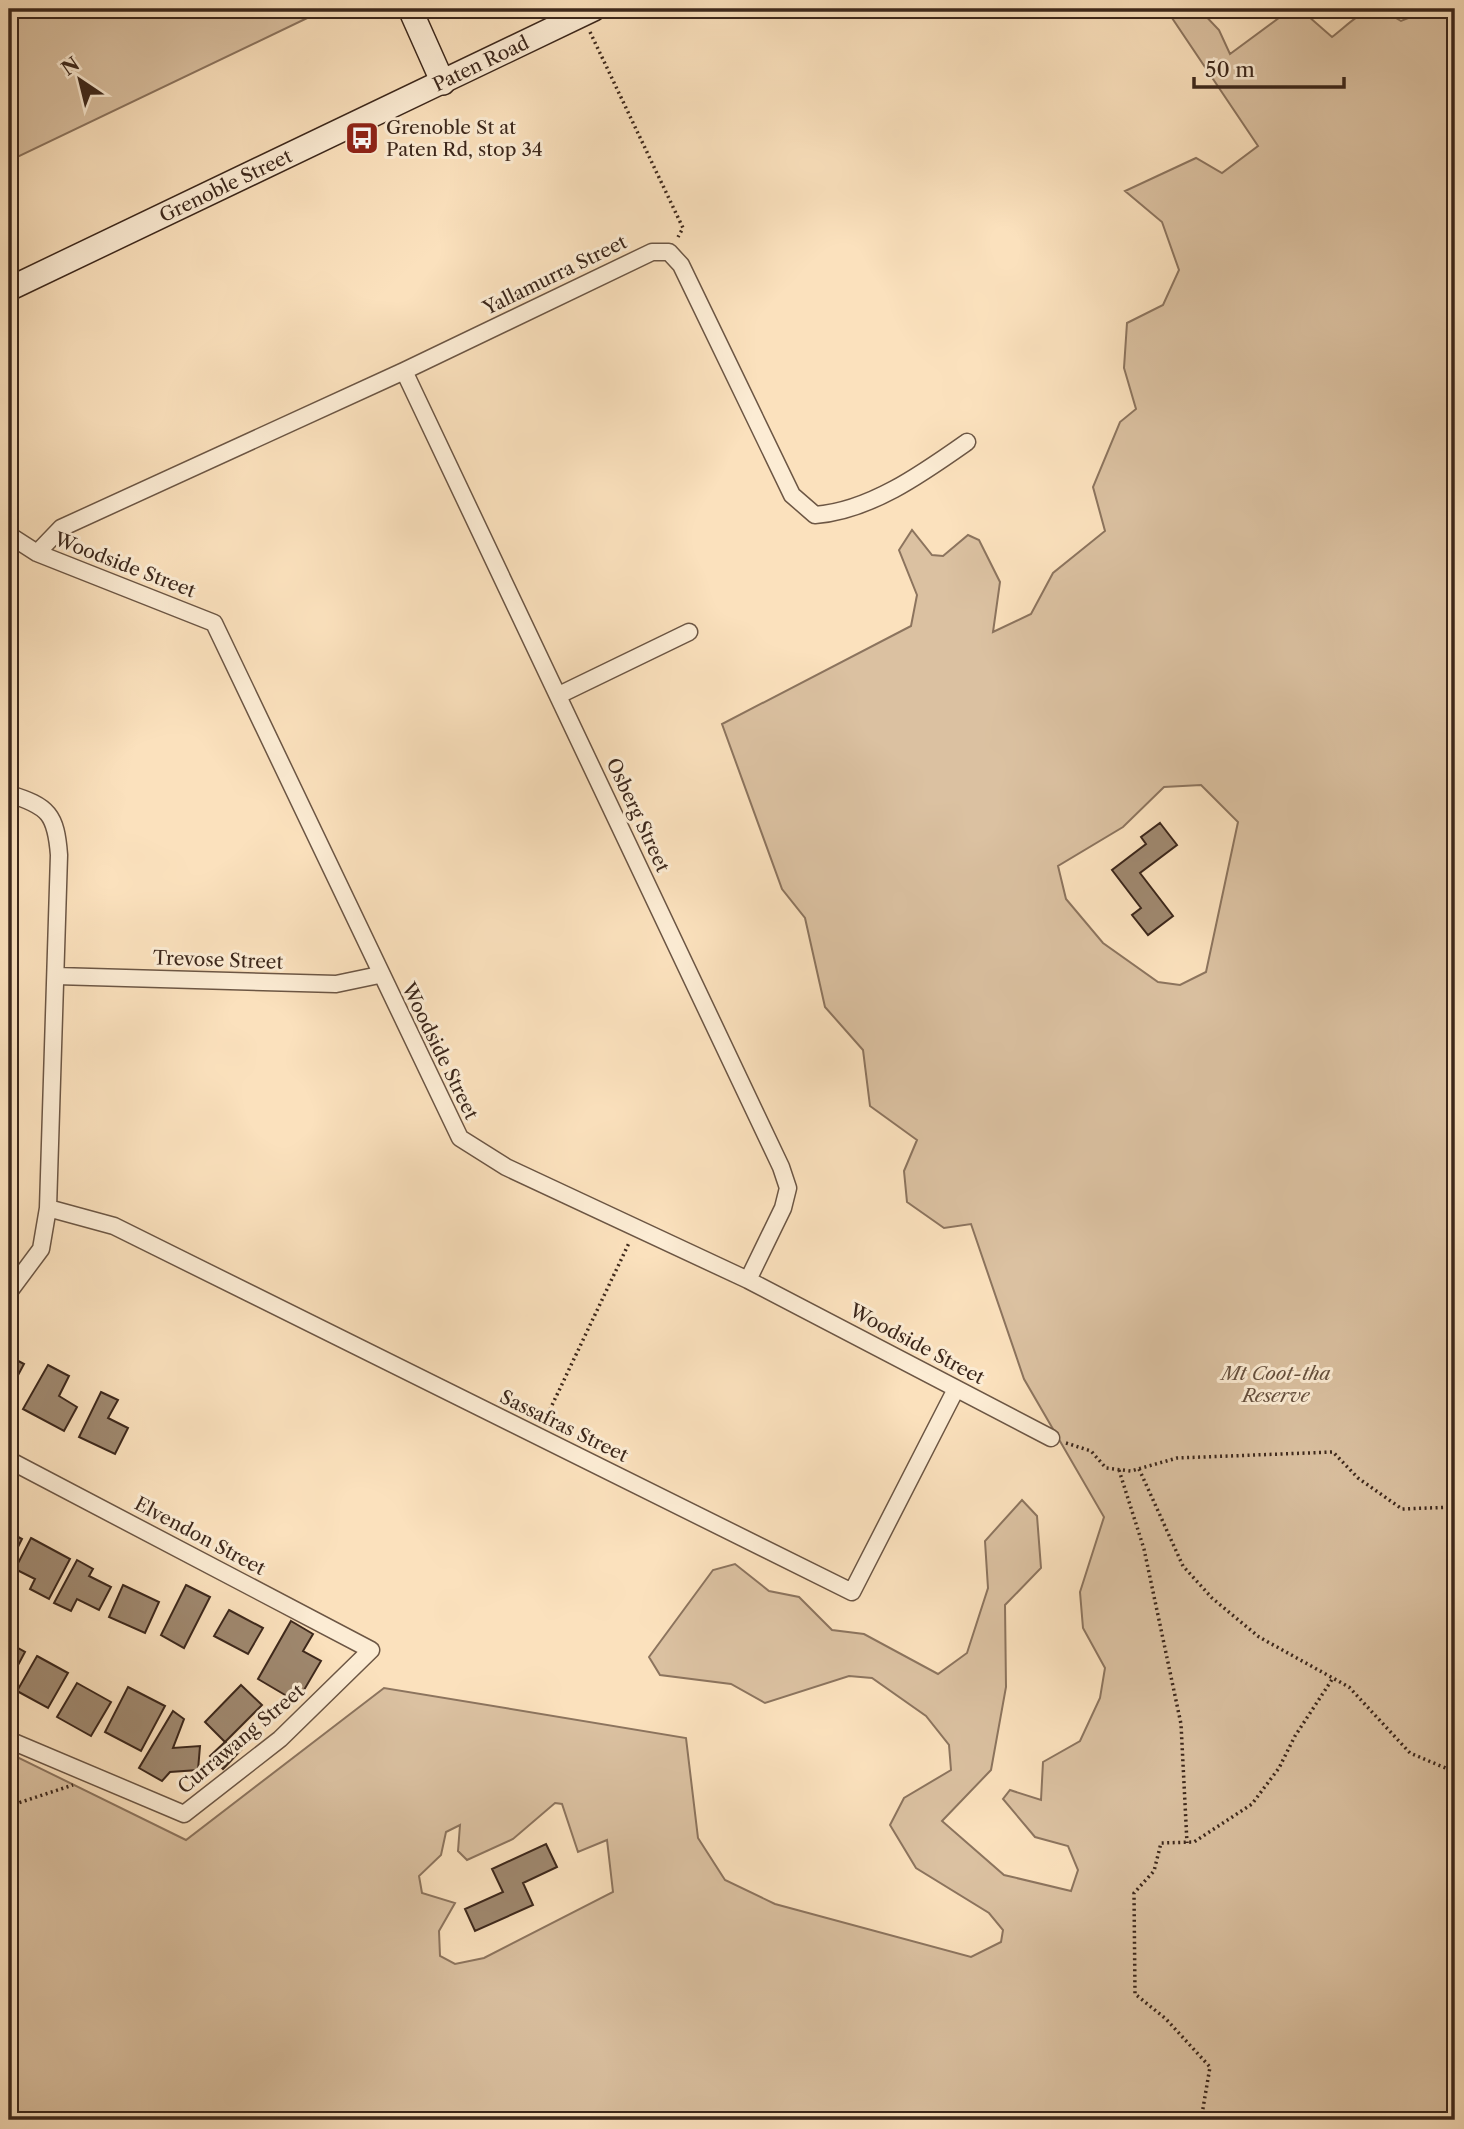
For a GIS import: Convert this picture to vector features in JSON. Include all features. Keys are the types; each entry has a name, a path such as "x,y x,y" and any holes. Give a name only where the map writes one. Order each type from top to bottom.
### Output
{"street":[{"name":"Paten Road","path":"410,9 443,83 588,12"},
{"name":"Grenoble Street","path":"9,289 443,83"},
{"name":"Yallamurra Street","path":"37,553 61,528 404,371 652,252 669,252"},
{"path":"669,252 681,265 792,495 815,515 839,513 922,474 967,442"},
{"name":"Osberg Street","path":"404,371 789,1188 783,1208 748,1280"},
{"name":"Woodside Street","path":"9,535 37,553 215,623 379,975 460,1138 506,1167 748,1280 1051,1438"},
{"path":"559,695 689,632"},
{"path":"9,794 44,810 57,825 59,856 48,1208 41,1249 9,1292"},
{"name":"Trevose Street","path":"55,975 336,984 379,975"},
{"name":"Sassafras Street","path":"48,1208 114,1226 852,1592 957,1389"},
{"name":"Elvendon Street","path":"9,1460 372,1650"},
{"name":"Currawang Street","path":"9,1741 184,1815 280,1739 372,1650"}],"path":[{"path":"588,12 684,228 669,252"},
{"path":"537,1436 636,1229"},
{"path":"1051,1438 1091,1451 1106,1468 1139,1469 1177,1458 1333,1452 1358,1478 1402,1509 1455,1507"},
{"path":"1139,1469 1183,1566 1212,1598 1259,1637 1349,1687 1410,1753 1455,1772"},
{"path":"1119,1470 1144,1549 1181,1724 1186,1843"},
{"path":"1201,2120 1210,2067 1166,2019 1135,1994 1134,1893 1154,1871 1161,1843 1194,1842 1252,1804 1279,1768 1295,1736 1333,1678"},
{"path":"9,1806 96,1777"}],"green space":[{"path":"9,9 326,9 9,161"},
{"name":"Mt Coot-tha Reserve","path":"1166,9 1199,9 1219,30 1230,54 1291,9 1300,9 1332,37 1357,17 1372,11 1401,21 1431,9 1455,9 1455,2120 9,2120 9,1753 186,1840 384,1688 686,1738 698,1838 725,1880 775,1904 971,1957 1001,1942 1003,1930 989,1913 916,1868 890,1825 904,1798 951,1770 949,1745 926,1716 872,1678 849,1676 765,1703 731,1684 660,1675 649,1657 713,1570 735,1564 769,1591 799,1597 832,1630 864,1634 938,1674 967,1653 988,1588 985,1541 1022,1500 1037,1516 1041,1568 1005,1605 1006,1687 991,1770 942,1821 1004,1875 1071,1891 1078,1870 1068,1846 1035,1837 1003,1799 1010,1790 1041,1800 1043,1762 1080,1741 1100,1698 1105,1668 1083,1628 1080,1592 1104,1517 1024,1379 971,1224 944,1228 907,1202 904,1171 917,1140 870,1106 863,1050 825,1007 805,918 782,889 722,724 911,626 917,595 899,550 912,530 932,555 943,556 968,535 979,540 1000,582 993,632 1031,614 1053,573 1105,531 1093,487 1120,422 1136,409 1124,368 1127,323 1163,305 1179,270 1162,222 1125,191 1196,158 1222,173 1258,146","holes":["1201,785 1238,822 1206,972 1180,985 1158,982 1103,943 1066,899 1058,866 1123,827 1164,787","555,1803 562,1804 578,1852 607,1840 613,1892 484,1958 455,1964 440,1956 439,1931 455,1903 422,1893 419,1876 441,1855 446,1832 460,1825 458,1851 467,1860 513,1839"]}],"building":[{"path":"1160,823 1177,845 1140,873 1173,916 1148,935 1132,915 1141,908 1112,870 1146,844 1141,837"},
{"path":"9,1356 24,1364 9,1392"},
{"path":"48,1365 69,1376 59,1396 77,1407 64,1431 23,1409"},
{"path":"101,1392 118,1400 108,1418 128,1428 115,1454 79,1437"},
{"path":"9,1532 22,1539 9,1565"},
{"path":"31,1538 70,1559 49,1599 30,1589 35,1579 15,1569"},
{"path":"77,1560 93,1569 89,1576 111,1587 99,1610 77,1599 71,1611 54,1603"},
{"path":"123,1585 159,1602 145,1633 109,1617"},
{"path":"186,1585 210,1597 184,1648 161,1635"},
{"path":"229,1610 263,1628 248,1654 214,1636"},
{"path":"291,1621 313,1634 303,1651 321,1661 297,1702 258,1679"},
{"path":"9,1643 25,1652 9,1682"},
{"path":"37,1656 68,1673 48,1708 17,1691"},
{"path":"77,1683 111,1702 91,1736 57,1717"},
{"path":"241,1685 262,1705 225,1742 205,1722"},
{"path":"128,1687 165,1706 141,1751 105,1732"},
{"path":"173,1711 184,1719 173,1748 200,1746 198,1770 170,1772 162,1781 139,1768"},
{"path":"225,1742 241,1750 223,1769 210,1756"},
{"path":"546,1844 557,1867 523,1883 533,1905 475,1931 465,1909 503,1892 492,1869"}],"place":[{"name":"Grenoble St at Paten Rd, stop 34","path":"362,138"}]}
